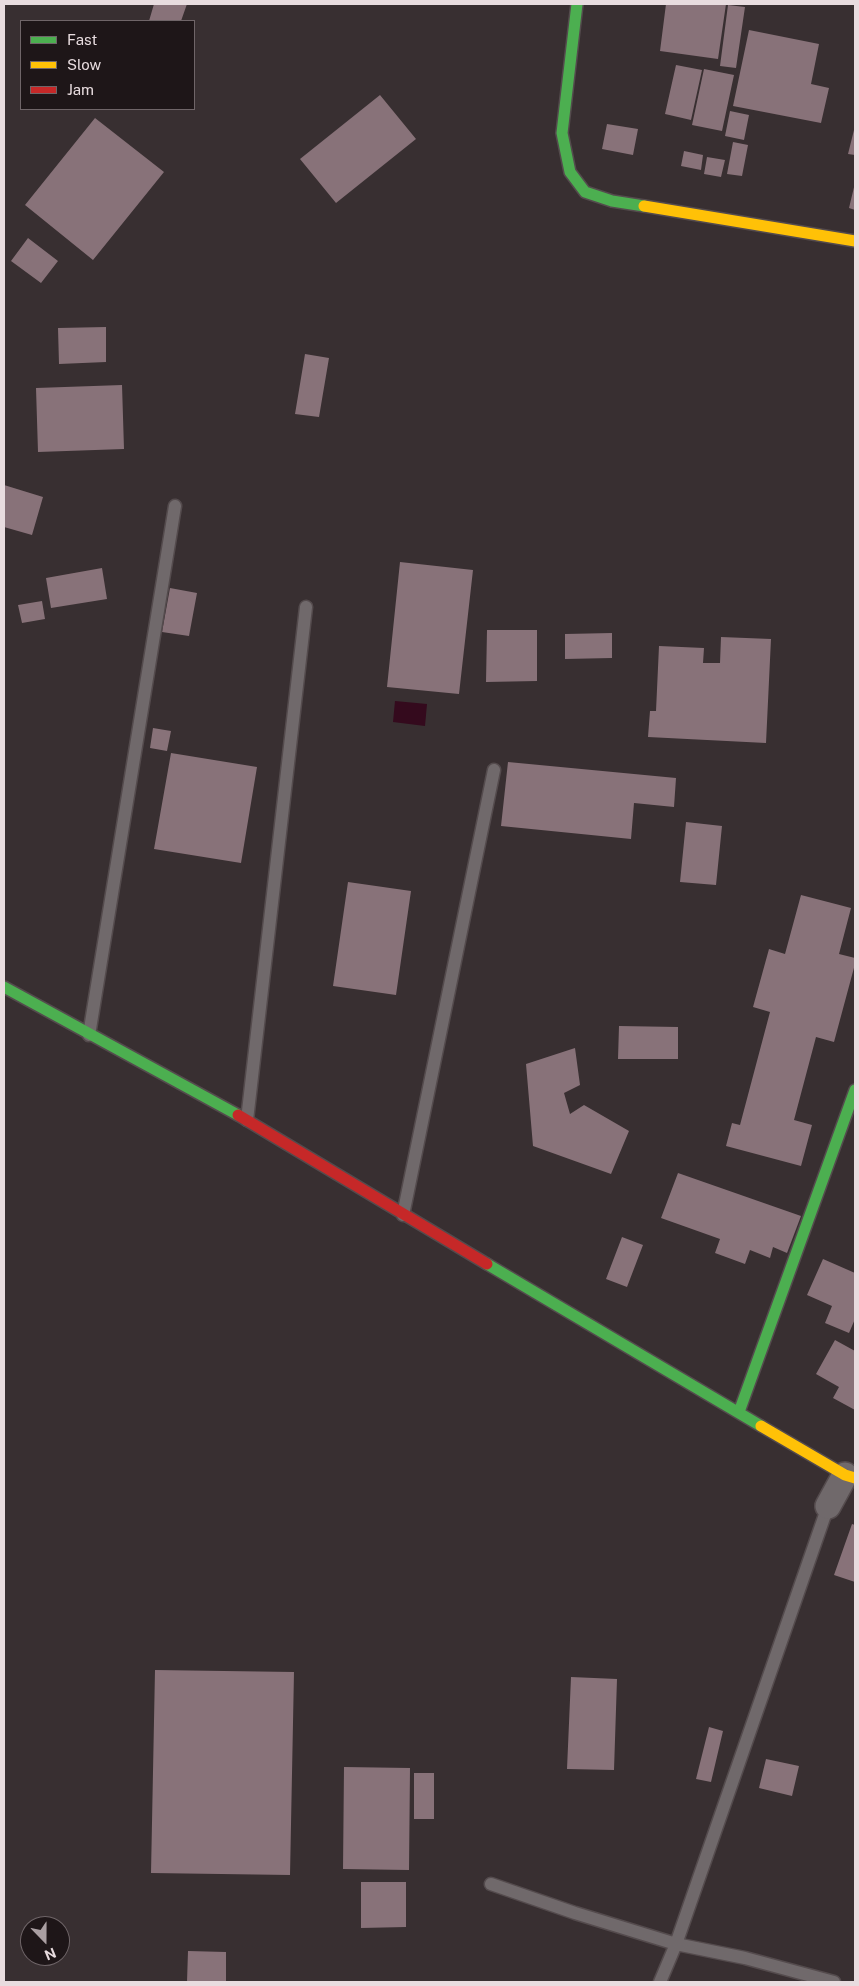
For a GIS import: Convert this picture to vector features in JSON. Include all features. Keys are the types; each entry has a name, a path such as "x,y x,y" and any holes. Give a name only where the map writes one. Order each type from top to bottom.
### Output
{"street":[{"path":"577,4 562,133 570,172 584,192 612,201 855,241"},
{"path":"4,987 247,1120 403,1215 850,1476 828,1506"},
{"path":"739,1412 855,1090"}],"lane":[{"path":"90,1035 175,506"},
{"path":"247,1120 306,607"},
{"path":"403,1215 494,770"},
{"path":"660,1982 676,1944 828,1506"},
{"path":"491,1884 575,1913 676,1944 745,1958 834,1982"}],"shaded area":[{"path":"395,701 427,704 425,726 393,722"}],"building":[{"path":"154,4 187,4 181,20 149,20"},
{"path":"666,4 726,4 718,59 660,51"},
{"path":"728,5 745,7 736,68 720,66"},
{"path":"749,30 819,44 811,84 829,88 821,123 733,106"},
{"path":"676,65 702,70 691,120 665,114"},
{"path":"704,69 734,75 722,131 692,125"},
{"path":"380,95 416,139 336,203 300,159"},
{"path":"730,111 749,115 744,140 725,136"},
{"path":"95,118 164,172 93,260 25,205"},
{"path":"607,124 638,129 633,155 602,149"},
{"path":"855,126 855,155 848,154"},
{"path":"733,142 748,145 742,176 727,174"},
{"path":"684,151 703,155 701,170 681,166"},
{"path":"707,157 725,160 721,177 704,174"},
{"path":"855,183 855,210 849,208"},
{"path":"28,238 58,261 41,283 11,261"},
{"path":"106,327 106,362 59,364 58,328"},
{"path":"305,354 329,358 319,417 295,414"},
{"path":"122,385 124,449 38,452 36,388"},
{"path":"4,485 43,497 32,535 4,527"},
{"path":"400,562 473,570 459,694 387,687"},
{"path":"102,568 107,599 51,608 46,578"},
{"path":"170,588 197,593 189,636 162,632"},
{"path":"42,601 45,619 22,623 18,605"},
{"path":"487,630 537,630 537,681 486,682"},
{"path":"612,633 612,658 565,659 565,634"},
{"path":"721,637 771,639 766,743 648,737 650,711 656,711 659,646 704,648 703,663 720,663"},
{"path":"153,728 171,731 167,751 150,748"},
{"path":"171,753 257,767 241,863 154,849"},
{"path":"508,762 676,778 674,807 634,803 631,839 501,826"},
{"path":"686,822 722,826 716,885 680,882"},
{"path":"348,882 411,891 396,995 333,986"},
{"path":"801,895 851,908 839,954 855,958 855,964 834,1042 816,1037 794,1120 812,1125 801,1166 726,1146 732,1123 740,1125 770,1012 753,1007 769,949 785,954"},
{"path":"619,1026 678,1027 678,1059 618,1059"},
{"path":"575,1048 580,1085 564,1093 570,1114 584,1105 629,1131 611,1174 533,1146 526,1064"},
{"path":"678,1173 801,1216 787,1253 773,1247 770,1258 750,1250 745,1264 715,1253 720,1239 661,1218"},
{"path":"622,1237 643,1245 627,1287 606,1279"},
{"path":"823,1259 855,1273 855,1319 849,1333 825,1323 832,1306 807,1295"},
{"path":"835,1340 855,1351 855,1410 833,1398 839,1387 816,1374"},
{"path":"852,1524 855,1525 855,1582 834,1575"},
{"path":"155,1670 294,1672 290,1875 151,1873"},
{"path":"571,1677 617,1679 614,1770 567,1769"},
{"path":"709,1727 723,1731 711,1782 696,1779"},
{"path":"766,1759 799,1766 792,1796 759,1788"},
{"path":"344,1767 410,1768 409,1870 343,1869"},
{"path":"414,1773 434,1773 434,1819 414,1819"},
{"path":"361,1882 406,1882 406,1927 361,1928"},
{"path":"188,1951 226,1952 226,1982 187,1982"}],"traffic: fast":[{"path":"577,4 562,133 570,172 585,192 612,201 644,206"},
{"path":"4,987 238,1115"},
{"path":"739,1412 855,1090"},
{"path":"487,1264 761,1426"}],"traffic: slow":[{"path":"644,206 855,241"},
{"path":"761,1426 845,1475 855,1478"}],"traffic: jam":[{"path":"238,1115 487,1264"}]}
